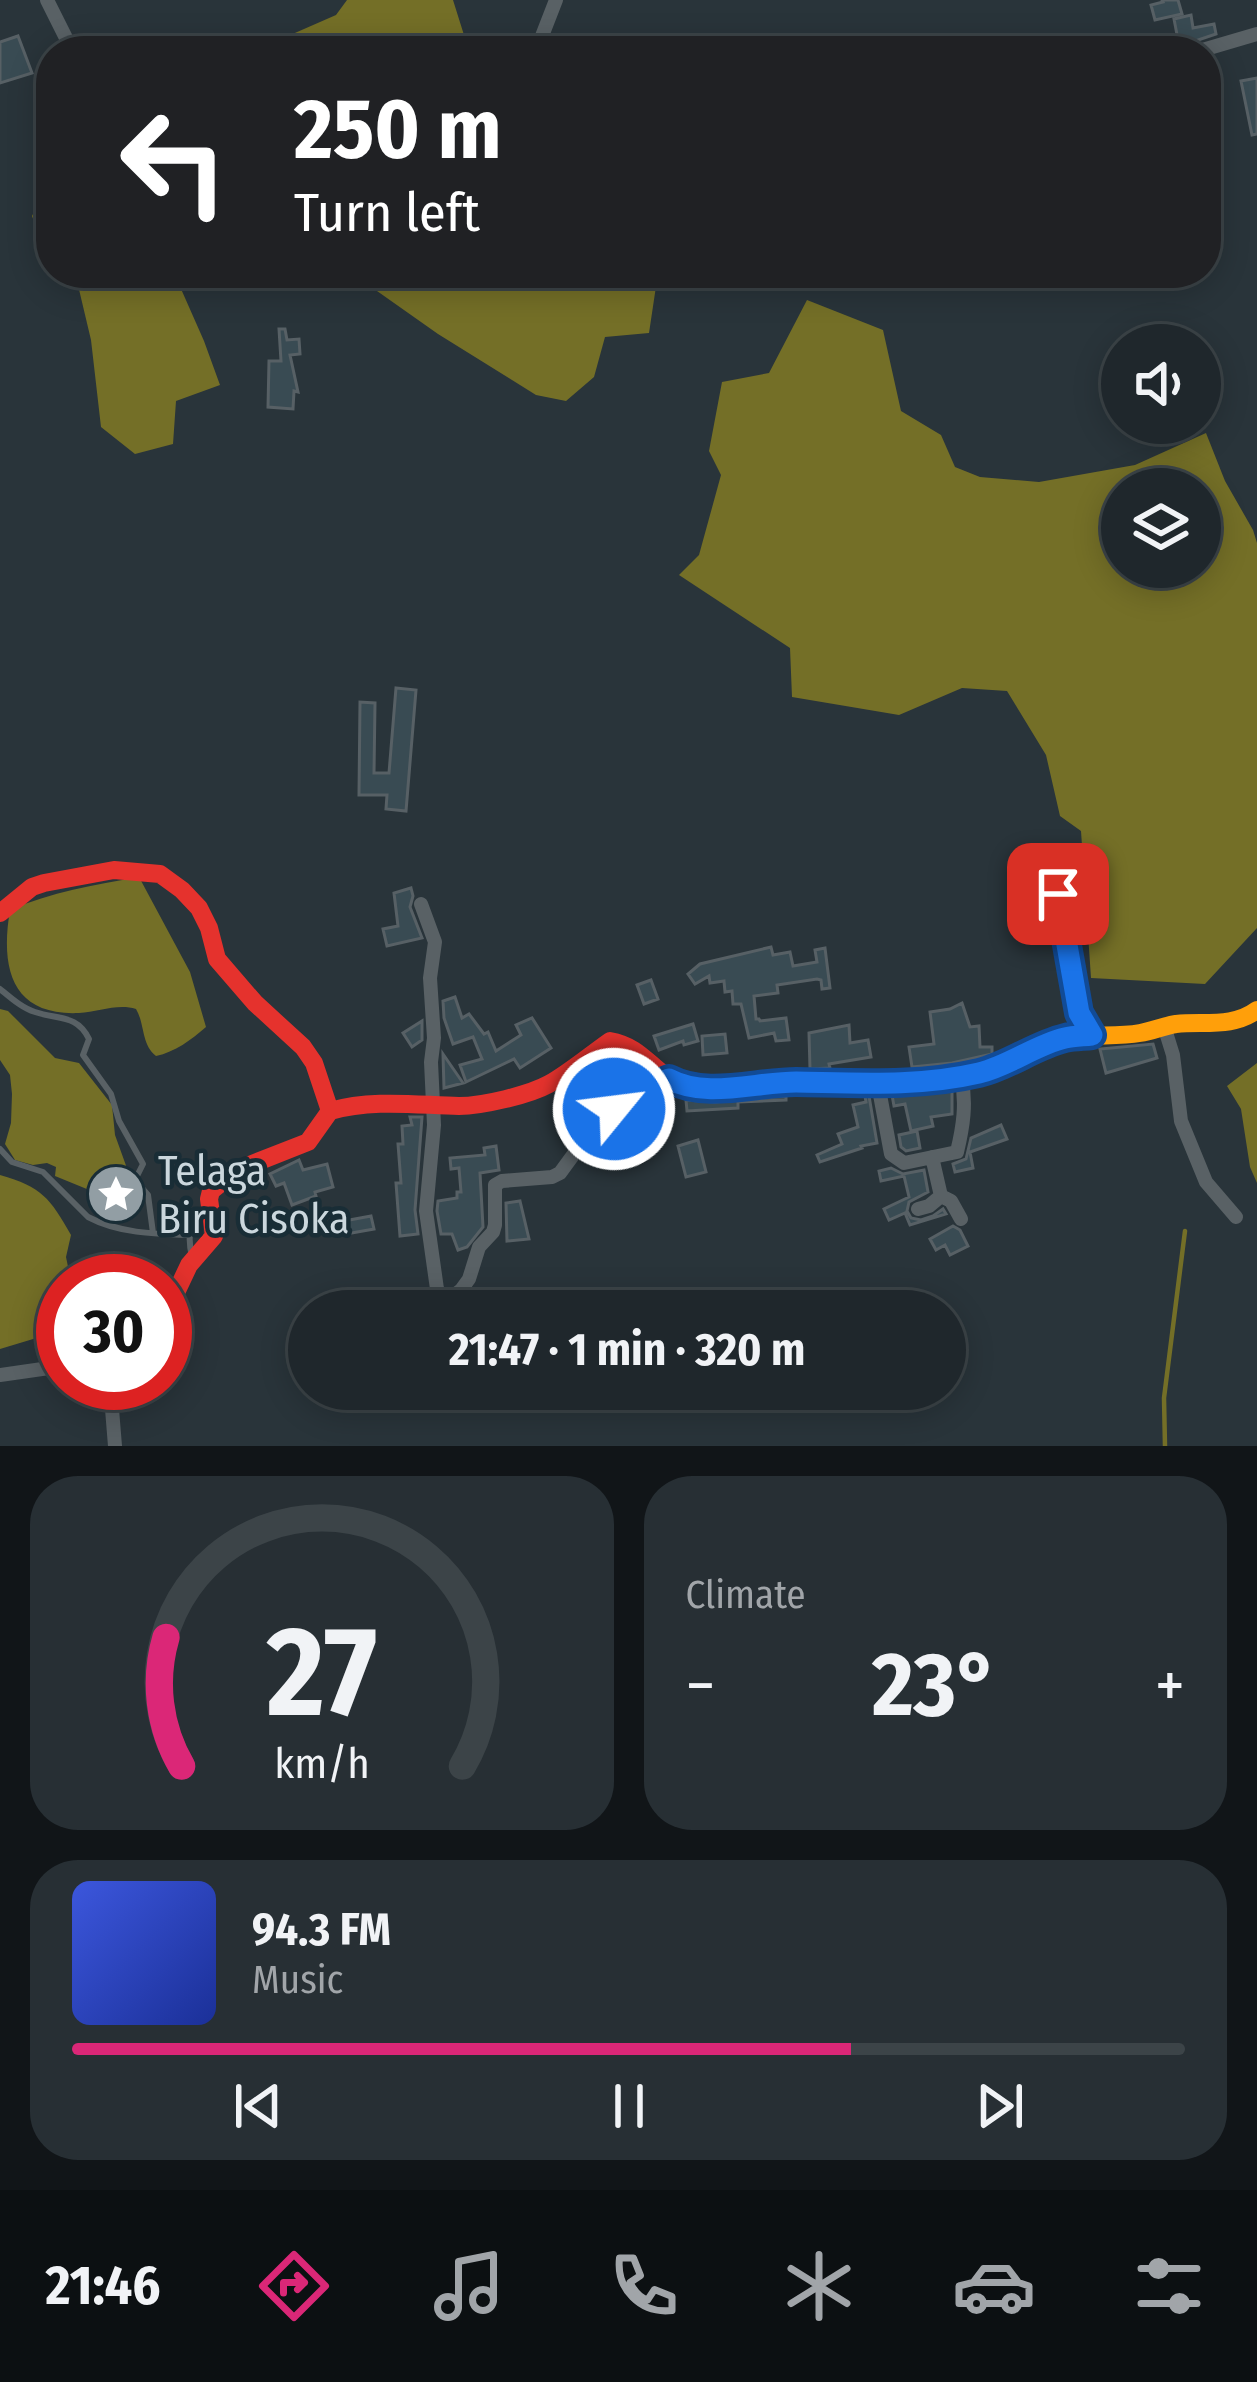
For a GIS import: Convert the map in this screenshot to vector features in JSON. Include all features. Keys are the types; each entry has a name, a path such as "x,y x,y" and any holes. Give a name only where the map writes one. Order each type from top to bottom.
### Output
{"street":[{"path":"47,0 65,36"},
{"path":"542,36 556,0"},
{"path":"1221,44 1257,34"},
{"path":"0,913 44,883 114,870 160,874 199,908 217,959 303,1047 314,1063 330,1111"},
{"path":"1054,881 1079,1013 1092,1035"},
{"path":"421,904 435,942 430,978 435,1102 426,1211 437,1290"},
{"path":"192,1265 214,1236 211,1191 237,1170 308,1142 330,1111 356,1105 435,1102 462,1106 546,1086 610,1041 637,1048 681,1086 878,1084 983,1072 1062,1038 1209,1024 1250,1018 1257,1010"},
{"path":"1164,1026 1173,1055 1180,1121 1206,1182 1236,1216"},
{"path":"878,1084 891,1154 904,1163 960,1148 966,1097 961,1076"},
{"path":"458,1290 470,1279 478,1247 493,1232 495,1185 560,1173 601,1117 669,1079"},
{"path":"932,1157 941,1196"},
{"path":"918,1209 941,1196"},
{"path":"941,1196 951,1201 961,1219"},
{"path":"0,1376 36,1370"},
{"path":"112,1410 115,1446"}],"lane":[{"path":"0,989 34,1012 66,1017 83,1028 88,1039 83,1055 111,1094 118,1121 142,1164 136,1180 148,1196 153,1234"},
{"path":"0,1149 12,1162 43,1172 88,1217 103,1224 153,1234 188,1234"},
{"path":"194,1261 188,1234 198,1213 210,1203"}],"shaded area":[{"path":"347,0 453,0 464,36 288,36 336,15"},
{"path":"79,288 181,288 220,385 176,401 173,444 135,454 101,427 91,340"},
{"path":"656,288 649,333 605,337 594,377 566,401 536,395 377,291"},
{"path":"807,300 883,330 901,411 941,435 955,467 980,477 1039,482 1101,471 1101,588 1221,588 1221,471 1257,543 1257,928 1205,984 1091,978 1081,831 1060,816 1046,755 1007,691 962,688 899,715 792,697 790,648 679,575 699,555 721,475 709,451 722,382 769,373"},
{"path":"1182,444 1210,444 1220,468 1118,468"},
{"path":"139,877 190,972 206,1027 156,1056 136,1009 56,1012 25,997 16,985 7,951 10,910 57,894"},
{"name":"Telaga Biru Cisoka","path":"0,1009 8,1011 55,1058 79,1063 112,1105 115,1135 133,1185 115,1207 99,1194 55,1176 56,1167 15,1160 5,1144 12,1094 10,1075 0,1060"},
{"path":"1257,1063 1257,1183 1241,1109 1227,1086"},
{"name":"Telaga Biru Cisoka","path":"0,1175 43,1196 71,1235 67,1254 36,1254 36,1338 0,1349"}],"building":[{"path":"1178,0 1182,14 1155,20 1151,5"},
{"path":"1191,15 1193,28 1214,24 1216,34 1177,36 1174,19"},
{"path":"18,36 32,73 0,83 0,42"},
{"path":"1257,78 1257,134 1252,135 1241,81"},
{"path":"279,329 285,329 287,340 299,339 300,354 290,355 298,392 294,391 293,409 268,407 269,361 281,361"},
{"path":"396,688 416,690 406,811 386,809 387,795 359,795 360,702 375,703 374,773 389,773"},
{"path":"411,888 410,907 422,938 387,946 383,929 398,926 394,893"},
{"path":"771,947 773,955 790,952 793,966 817,962 815,950 825,948 830,988 822,989 817,979 777,985 778,993 754,996 756,1019 786,1018 789,1040 776,1041 774,1033 749,1038 741,1004 733,1004 732,991 725,992 724,981 710,983 709,976 695,984 688,974 700,964"},
{"path":"651,980 658,999 644,1004 637,985"},
{"path":"455,997 462,1018 469,1014 484,1034 488,1032 496,1051 521,1035 516,1025 532,1018 551,1048 520,1068 514,1059 466,1082 460,1065 482,1059 473,1037 453,1044 443,1001"},
{"path":"962,1003 970,1027 979,1026 980,1047 992,1047 992,1054 912,1067 909,1047 934,1044 930,1012"},
{"path":"422,1021 422,1040 412,1047 403,1033"},
{"path":"693,1024 698,1041 659,1050 654,1036"},
{"path":"849,1025 850,1043 868,1040 871,1057 810,1069 809,1033"},
{"path":"725,1034 727,1053 703,1055 702,1036"},
{"path":"1153,1044 1157,1058 1106,1073 1100,1049"},
{"path":"443,1054 463,1083 444,1088"},
{"path":"952,1091 952,1114 931,1117 933,1126 911,1131 905,1104 894,1106 892,1095"},
{"path":"666,1093 649,1104 665,1134 652,1140 649,1134 624,1149 611,1128"},
{"path":"786,1096 786,1100 738,1102 738,1108 687,1111 686,1100"},
{"path":"869,1096 877,1143 820,1162 817,1155 842,1144 838,1134 858,1127 853,1105 866,1102"},
{"path":"410,1117 422,1117 415,1210 418,1234 400,1236 398,1144 403,1144 402,1126 412,1125"},
{"path":"1001,1125 1007,1139 970,1152 973,1168 955,1172 953,1164 966,1159 971,1138"},
{"path":"917,1131 920,1148 906,1151 899,1135"},
{"path":"698,1140 706,1172 686,1177 678,1146"},
{"path":"496,1146 499,1170 480,1173 483,1227 467,1247 458,1250 452,1234 441,1234 437,1211 438,1201 457,1198 461,1192 459,1168 451,1169 450,1158 485,1155 484,1148"},
{"path":"299,1160 303,1170 327,1164 333,1187 292,1205 284,1183 276,1186 270,1174"},
{"path":"891,1168 903,1174 924,1170 928,1192 909,1202 911,1218 921,1220 943,1209 946,1214 910,1225 905,1213 889,1220 884,1209 909,1197 904,1176 881,1181 879,1171"},
{"path":"520,1201 529,1239 507,1241 506,1203"},
{"path":"371,1216 374,1229 346,1234 344,1221"},
{"path":"953,1226 968,1246 950,1255 945,1245 936,1250 930,1239"}],"waterway":[{"path":"1165,1446 1164,1398 1185,1231"}],"traffic: slow":[{"path":"821,1082 948,1079 988,1070 1063,1039 1228,1022 1257,1010"}],"traffic: jam":[{"path":"0,913 44,883 114,870 160,874 199,908 217,959 314,1063 330,1111 308,1142 237,1170 211,1191 214,1236 192,1262"},
{"path":"330,1111 378,1104 469,1106 505,1099 549,1084 610,1041 692,1087 821,1082"}],"place":[{"name":"Telaga Biru Cisoka","path":"116,1194"}],"route":[{"path":"614,1109 669,1079 702,1089 926,1080 983,1072 1062,1038 1092,1035 1079,1013 1058,894"}]}
